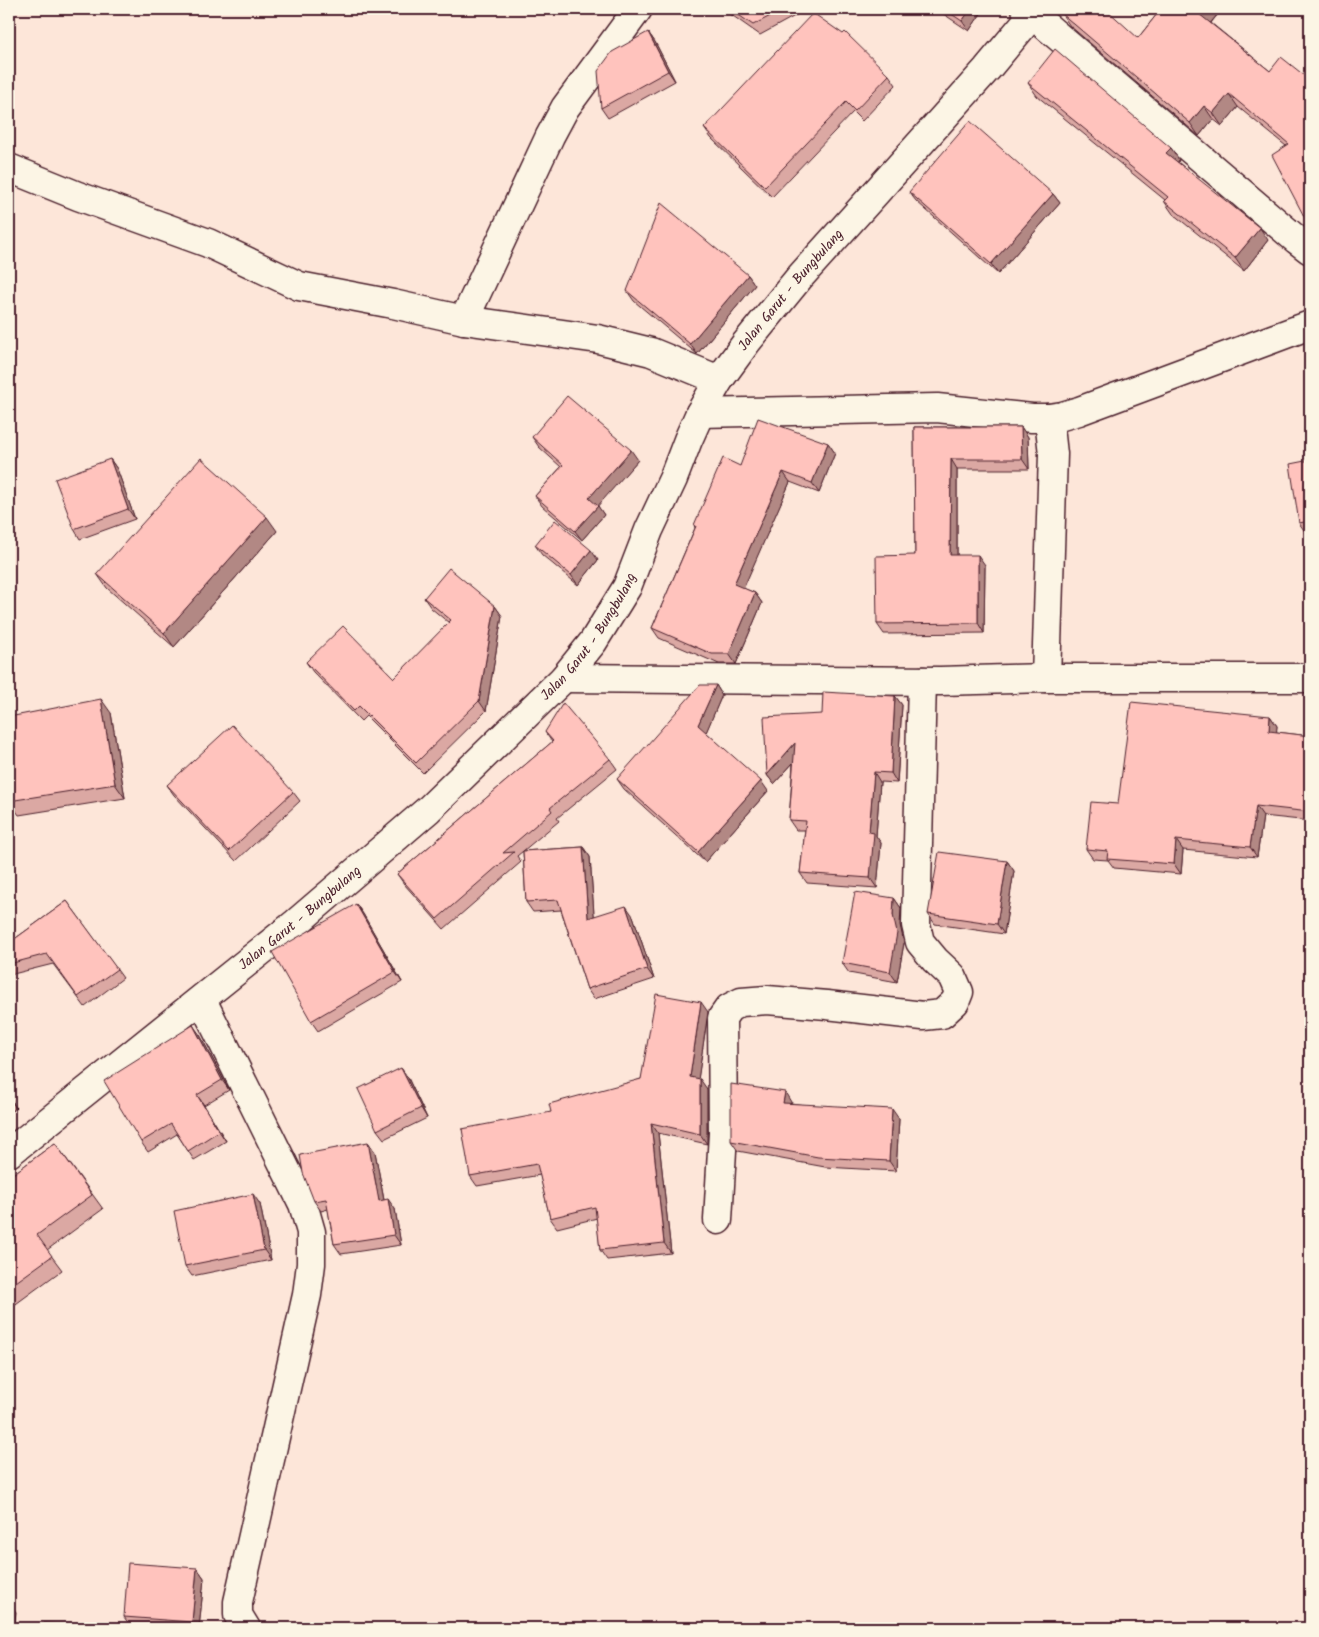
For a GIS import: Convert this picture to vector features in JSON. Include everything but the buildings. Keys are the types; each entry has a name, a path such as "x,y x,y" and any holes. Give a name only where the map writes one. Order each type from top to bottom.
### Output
{"street":[{"path":"464,320 550,136 571,101 638,9"},
{"path":"1032,11 1296,240 1310,250"},
{"name":"Jalan Garut - Bungbulang","path":"9,1153 296,923 429,809 564,678 592,642 627,587 649,530 673,479 700,413 719,380 746,343 800,278 987,69 1032,11"},
{"path":"9,168 78,196 208,243 299,286 464,320 598,339 651,352 719,380"},
{"path":"700,413 937,408 1032,418 1049,418 1079,410 1310,325"},
{"path":"1046,678 1053,454 1049,418"},
{"path":"564,678 922,681 1046,678 1310,678"},
{"path":"718,1220 723,1133 722,1018 729,1008 741,1002 767,1000 924,1016 942,1014 954,1002 959,992 952,976 934,960 920,942 916,925 922,681"},
{"path":"202,1000 304,1204 310,1232 311,1264 307,1294 238,1602 238,1615 246,1628"}]}
